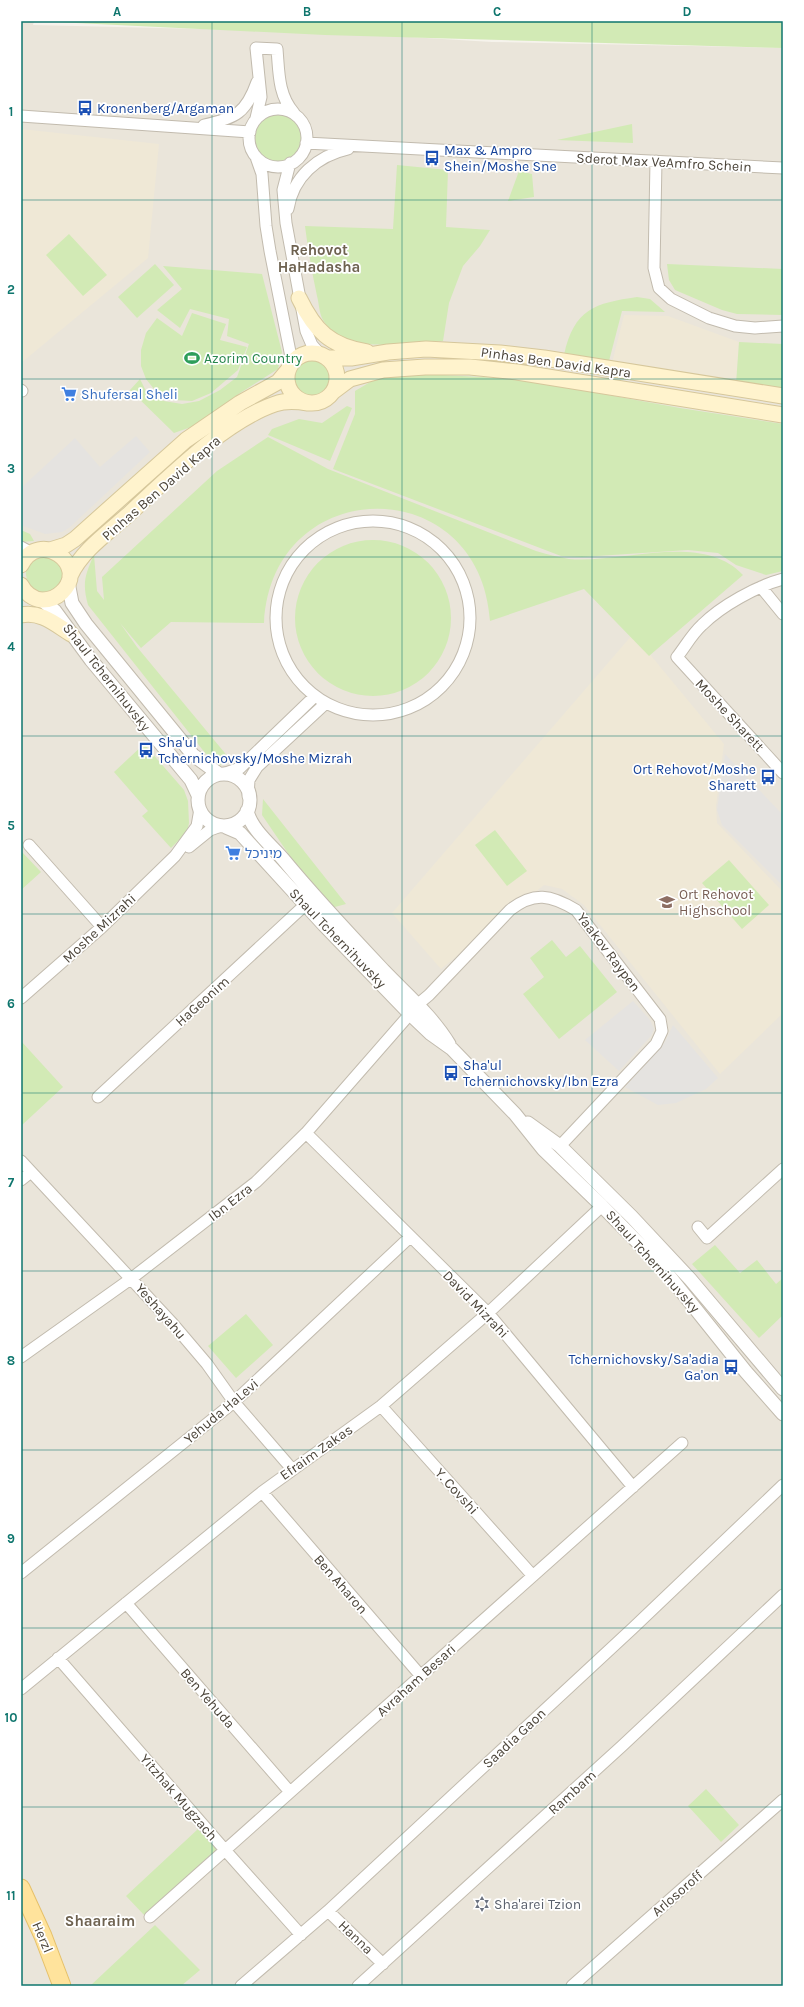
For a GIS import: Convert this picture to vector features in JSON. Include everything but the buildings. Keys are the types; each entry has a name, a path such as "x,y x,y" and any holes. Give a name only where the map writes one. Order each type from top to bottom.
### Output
{"main road":[{"path":"298,298 309,318 318,330 335,342 356,350 388,352"},
{"name":"Pinhas Ben David Kapra","path":"324,356 351,358 388,352 438,349 525,356 783,396"},
{"path":"305,354 324,356 336,370 337,377 334,391 322,401 308,403 300,400 288,387 287,378 290,366 305,354"},
{"name":"Pinhas Ben David Kapra","path":"26,550 50,550 66,546 181,444 223,413 278,382 290,366"},
{"name":"Pinhas Ben David Kapra","path":"334,391 350,379 383,370 425,367 470,367 517,372 783,415"},
{"name":"Pinhas Ben David Kapra","path":"21,603 55,597 65,589 76,564 92,547 179,468 215,440 250,416 274,404 284,401 308,403"},
{"path":"21,565 26,550"},
{"path":"50,550 62,557 67,562 69,579"},
{"path":"21,584 26,592 40,599"},
{"path":"21,615 35,614 43,617 70,634"},
{"name":"Herzl","path":"21,1888 44,1936 62,1986"}],"street":[{"path":"256,157 272,166 282,166 290,163 303,152 306,143 307,134 303,124 288,106 282,94 277,49 256,48 260,96 256,118 250,132 251,149 256,157 262,174 266,226 290,366"},
{"path":"179,127 204,126 240,112 252,97 259,77"},
{"path":"256,118 264,113 281,109 290,111 297,116"},
{"path":"21,116 250,132"},
{"name":"Sderot Max VeAmfro Schein","path":"306,143 783,168"},
{"path":"286,224 288,204 305,171 322,158 334,152 367,146"},
{"path":"656,161 654,268 655,279 659,288 671,299 709,318 735,326 755,328 783,326"},
{"path":"290,163 283,190 286,224 298,298 306,331 324,356"},
{"path":"364,522 383,522 401,525 419,533 435,543 448,556 459,572 466,589 470,608 470,626 467,645 460,662 450,678 437,692 423,702 392,714 362,715 326,704 315,696 299,681 286,662 279,644 276,626 276,607 280,589 298,556 312,543 328,532 346,525 364,522"},
{"name":"Shaul Tchernihuvsky","path":"69,579 72,602 86,624 193,755 221,774"},
{"path":"783,580 761,587 783,614"},
{"name":"Moshe Sharett","path":"761,587 721,610 701,625 677,658 783,773"},
{"name":"Shaul Tchernihuvsky","path":"40,599 55,611 70,634 190,780 198,795"},
{"path":"315,696 240,768 221,774 205,782 198,795 200,809 208,820 224,826 242,820 247,811 249,780 257,766 326,704"},
{"path":"221,774 238,779 243,784 248,796"},
{"name":"Moshe Mizrahi","path":"175,856 198,826 200,809"},
{"name":"Shaul Tchernihuvsky","path":"247,811 252,822 410,1008"},
{"name":"Shaul Tchernihuvsky","path":"224,826 240,833 305,905 410,1008 440,1030 452,1049 515,1114 543,1148 602,1206 673,1281 746,1372 783,1414"},
{"name":"Moshe Mizrahi","path":"21,998 102,927 175,856 210,830 224,826"},
{"path":"30,845 102,927"},
{"name":"Yaakov Raypen","path":"410,1008 519,902 536,897 547,897 565,903 576,910 660,1019 662,1031 656,1044 560,1146"},
{"name":"HaGeonim","path":"98,1097 305,905"},
{"name":"Ibn Ezra","path":"21,1357 132,1278 256,1182 306,1132 410,1008"},
{"name":"Shaul Tchernihuvsky","path":"515,1114 560,1146 675,1263 783,1389"},
{"name":"David Mizrahi","path":"306,1132 488,1313 633,1487"},
{"name":"Yeshayahu","path":"21,1161 132,1278 207,1364 234,1402 292,1469"},
{"path":"698,1227 707,1238 783,1169"},
{"path":"21,1180 31,1172"},
{"name":"Efraim Zakas","path":"21,1689 262,1492 381,1406 488,1313 602,1206"},
{"name":"Yehuda HaLevi","path":"21,1573 234,1402 410,1237"},
{"name":"Y. Covshi","path":"381,1406 533,1576"},
{"name":"Avraham Besari","path":"150,1918 682,1443"},
{"name":"Saadia Gaon","path":"240,1986 328,1911 634,1628 783,1485"},
{"name":"Ben Aharon","path":"262,1492 421,1676"},
{"name":"Rambam","path":"358,1986 622,1746 783,1595"},
{"name":"Ben Yehuda","path":"126,1603 290,1792"},
{"name":"Yitzhak Mugzach","path":"58,1658 301,1935"},
{"name":"Arlosoroff","path":"572,1986 783,1800"},
{"name":"Hanna","path":"328,1911 383,1964"}],"shaded area":[{"path":"21,21 34,21 33,25 327,32 492,42 783,48 783,1986 21,1986"},
{"path":"21,129 159,144 148,258 21,363"},
{"path":"624,315 668,316 739,342 736,384 612,363"},
{"path":"136,436 150,452 69,528 62,532 45,534 21,525 21,488 75,438 100,467"},
{"path":"633,634 724,744 716,806 717,823 783,892 783,1013 720,1074 584,905 562,889 544,885 441,969 392,913"},
{"path":"725,754 783,815 783,886 722,825 717,810"},
{"path":"633,1001 650,1020 654,1029 651,1036 619,1071 585,1040"},
{"path":"673,1025 718,1078 706,1089 676,1103 658,1105 625,1087 665,1042"}],"green space":[{"path":"35,21 783,21 783,48 325,35"},
{"path":"278,114 287,116 295,121 300,129 302,138 300,147 295,155 287,160 278,162 269,160 261,155 256,147 254,138 256,129 261,121 269,116"},
{"path":"632,124 633,143 557,140"},
{"path":"397,165 448,170 446,227 490,230 480,246 463,266 449,303 443,341 396,345 361,343 345,339 332,331 323,320 321,314 310,261 305,226 393,229"},
{"path":"519,171 532,174 534,197 508,201"},
{"path":"69,234 107,275 83,296 46,255"},
{"path":"155,264 174,285 137,318 118,297"},
{"path":"667,264 783,269 783,315 737,314 722,310 675,290 669,280"},
{"path":"163,266 262,274 282,352 278,369 240,393 194,426 174,433 130,390 140,379 147,393 164,401 182,404 199,401 220,390 237,377 249,344 227,336 229,319 190,309 180,328 157,310 182,289"},
{"path":"637,297 650,299 665,312 622,311 609,361 564,355 568,340 574,327 580,318 588,311 609,302"},
{"name":"Azorim Country","path":"192,313 226,324 220,340 247,347 238,370 211,393 192,401 174,400 158,394 146,379 141,366 141,350 146,333 157,318 182,336"},
{"path":"739,342 783,344 783,392 736,384"},
{"path":"316,360 325,365 329,371 329,385 325,391 316,396 308,396 299,391 295,385 294,374 299,365 305,361"},
{"path":"423,374 520,379 680,408 783,424 783,571 766,575 736,565 718,553 688,550 582,557 561,556 333,469 355,414 355,391 382,375"},
{"path":"347,406 352,408 330,461 268,435 272,429 299,419 322,423"},
{"path":"268,437 328,469 536,551 569,559 590,559 660,552 684,552 706,555 726,562 743,575 649,656 584,589 490,621 478,572 452,536 416,515 376,509 336,516 301,538 276,573 264,623 171,622 141,648 120,623 137,647 229,758 217,768 88,605 85,591 85,579 94,555 97,591 104,600 102,577 217,471"},
{"path":"21,530 30,534 34,541 21,542"},
{"path":"365,540 381,540 396,543 410,549 423,557 434,568 448,595 451,618 450,633 442,655 434,668 423,679 396,693 381,696 365,696 350,693 336,687 323,679 312,668 298,641 295,626 295,610 298,595 304,581 312,568 323,557 350,543"},
{"path":"49,556 61,562 66,580 53,594 35,592 27,578 27,568 34,560"},
{"path":"144,744 184,790 188,801 189,823 187,832 171,848 142,816 148,811 114,772"},
{"path":"263,799 346,904 331,908 313,890 262,815"},
{"path":"495,830 527,871 507,886 475,845"},
{"path":"21,851 41,872 21,890"},
{"path":"729,860 769,905 742,929 702,883"},
{"path":"552,940 566,957 580,946 617,992 559,1039 523,994 544,977 530,958"},
{"path":"21,1041 63,1087 21,1126"},
{"path":"715,1245 740,1273 757,1260 776,1284 783,1278 783,1315 759,1338 692,1264"},
{"path":"246,1314 273,1345 236,1378 208,1346"},
{"path":"706,1789 739,1825 721,1842 688,1806"},
{"path":"198,1829 217,1849 145,1916 126,1896"},
{"path":"155,1925 200,1970 181,1986 90,1986"}],"place":[{"name":"Kronenberg/Argaman","path":"85,108"},
{"name":"Max & Ampro Shein/Moshe Sne","path":"432,158"},
{"name":"Azorim Country","path":"192,358"},
{"name":"Shufersal Sheli","path":"69,394"},
{"name":"Sha'ul Tchernichovsky/Moshe Mizrah","path":"146,750"},
{"name":"Ort Rehovot/Moshe Sharett","path":"768,777"},
{"name":"מיניכל","path":"233,853"},
{"name":"Ort Rehovot Highschool","path":"667,902"},
{"name":"Sha'ul Tchernichovsky/Ibn Ezra","path":"451,1073"},
{"name":"Tchernichovsky/Sa'adia Ga'on","path":"731,1367"},
{"name":"Sha'arei Tzion","path":"482,1904"}],"district":[{"name":"Rehovot HaHadasha","path":"319,258"},
{"name":"Shaaraim","path":"100,1921"}]}
